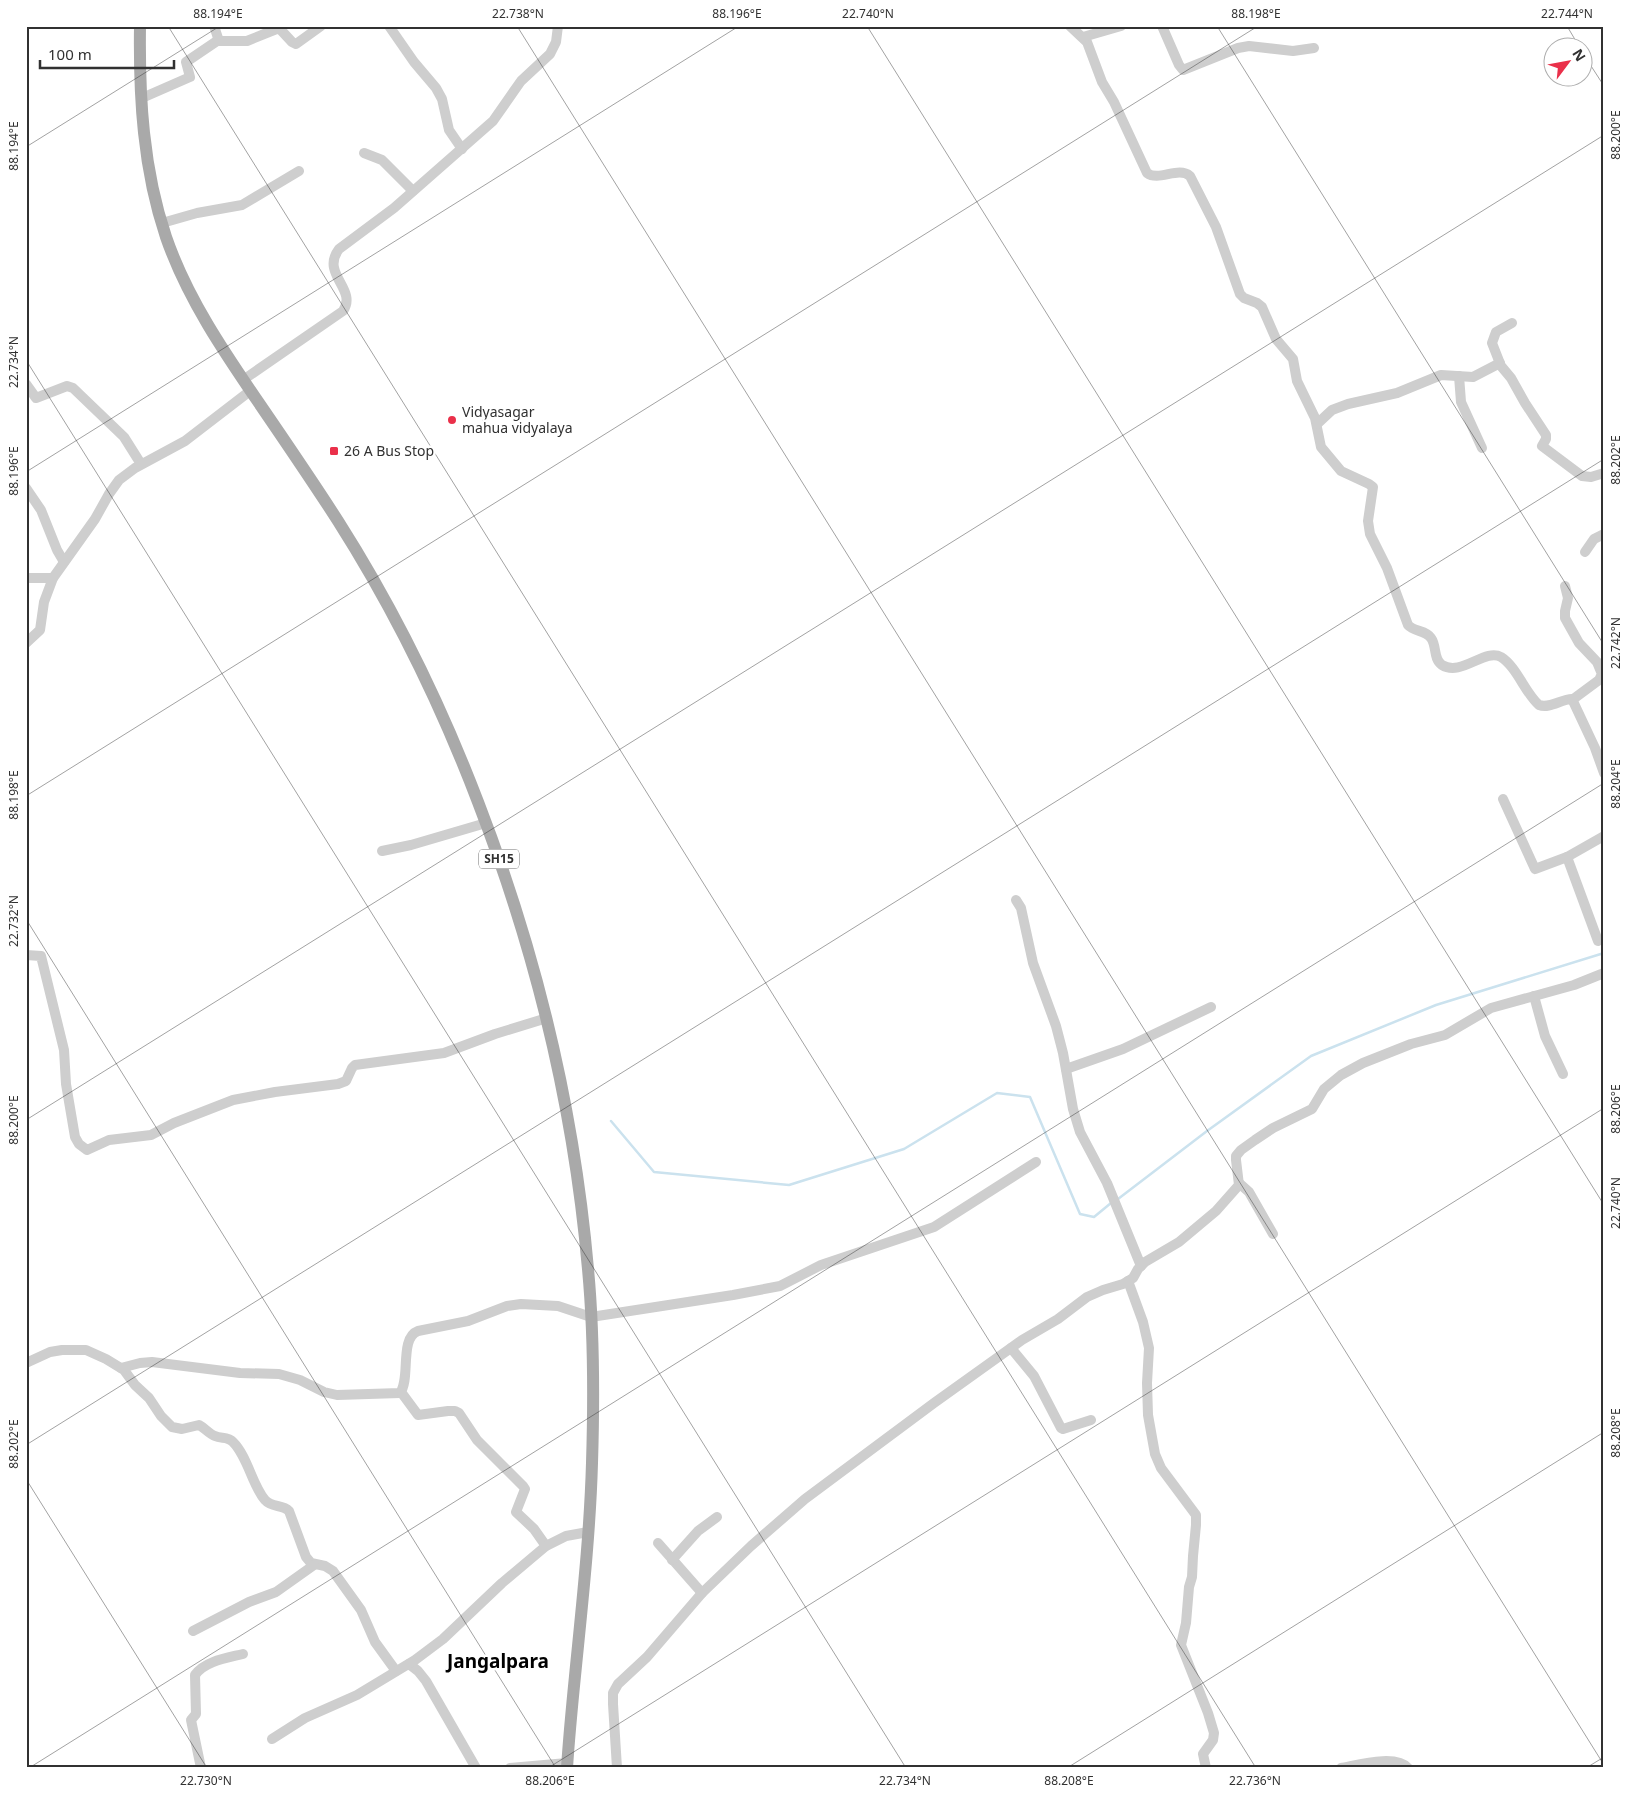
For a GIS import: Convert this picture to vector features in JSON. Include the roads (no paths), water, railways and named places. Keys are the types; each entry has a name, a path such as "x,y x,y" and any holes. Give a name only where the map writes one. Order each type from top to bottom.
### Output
{"main road":[{"name":"SH15","path":"140,26 145,143 150,177 167,239 191,295 208,327 339,522 391,611 454,744 486,823 526,941 547,1018 571,1130 583,1222 591,1316 592,1460 588,1532 567,1766"}],"street":[{"path":"214,26 219,41"},
{"path":"142,98 190,77 186,62 214,42 247,41 276,28 281,29 296,44 321,26"},
{"path":"389,26 414,62 436,88 442,99 449,130 462,149"},
{"path":"243,380 343,311 346,307 347,297 334,269 333,261 335,255 345,244 394,208 493,121 521,81 550,54 556,42 558,26"},
{"path":"1070,26 1083,37 1090,49 1102,82 1114,102 1146,173 1152,176 1185,172 1193,182 1216,227 1237,289 1242,297 1262,307 1276,339 1291,356 1299,386 1317,424 1321,447 1338,469 1373,487 1368,521 1370,534 1386,568 1408,625 1412,629 1432,638 1438,662 1446,667 1460,667 1491,656 1499,656 1509,664 1539,706 1544,707 1567,699 1572,700 1599,680 1602,674 1597,662 1579,643 1565,618 1568,598 1565,586"},
{"path":"1083,37 1121,26"},
{"path":"1162,26 1183,70 1238,48 1249,46 1293,51 1314,48"},
{"path":"364,153 382,160 412,192"},
{"path":"162,223 197,213 242,205 299,171"},
{"path":"1512,323 1496,332 1492,339 1494,351 1546,436 1542,448 1582,476 1589,477 1604,473"},
{"path":"1317,424 1332,410 1348,404 1397,393 1441,375 1473,376 1500,363"},
{"path":"1459,376 1461,402 1482,448"},
{"path":"27,386 36,398 67,386 73,388 124,437 141,464"},
{"path":"26,643 40,630 44,602 53,578 95,519 115,484 141,464 185,441 250,391"},
{"path":"26,488 41,510 57,550 64,562"},
{"path":"1585,552 1594,539 1604,534"},
{"path":"26,578 53,578"},
{"path":"1572,700 1595,748 1604,773"},
{"path":"1503,800 1535,868 1567,856 1604,836"},
{"path":"382,852 486,823"},
{"path":"1567,856 1598,941"},
{"path":"1016,900 1021,908 1033,963 1056,1026 1073,1109 1080,1132 1107,1183 1141,1266"},
{"path":"26,954 39,955 42,958 64,1050 66,1084 75,1137 79,1144 87,1150 109,1140 152,1135 174,1123 234,1100 275,1092 338,1084 346,1081 352,1068 356,1065 444,1052 547,1018"},
{"path":"1273,1234 1249,1192 1239,1183 1236,1160 1237,1154 1241,1150 1272,1128 1312,1109 1324,1090 1341,1076 1374,1057 1445,1035 1484,1011 1574,985 1604,974"},
{"path":"1534,996 1545,1036 1563,1074"},
{"path":"1066,1069 1123,1049 1211,1007"},
{"path":"546,1546 534,1529 516,1512 525,1489 524,1486 477,1440 459,1412 448,1411 418,1415 401,1392 409,1341 414,1333 468,1321 508,1306 521,1304 558,1306 591,1316 742,1294 786,1284 821,1265 934,1227 1036,1162"},
{"path":"617,1768 613,1704 614,1691 623,1679 656,1647 702,1593 751,1546 805,1499 926,1408 1012,1348 1065,1314 1087,1297 1133,1278 1141,1266 1179,1242 1204,1222 1226,1201 1239,1183"},
{"path":"1128,1281 1143,1322 1149,1348 1148,1415 1155,1454 1161,1468 1196,1515 1192,1577 1181,1645 1214,1733 1213,1740 1203,1754 1206,1768"},
{"path":"26,1363 50,1352 69,1348 86,1350 121,1368 149,1398 161,1416 172,1427 182,1429 199,1424 215,1436 232,1441 266,1502 289,1511 304,1553 309,1561 325,1566 333,1571 362,1610 375,1642 396,1671"},
{"path":"1012,1348 1034,1376 1061,1428 1091,1420"},
{"path":"121,1368 152,1362 240,1373 279,1374 300,1380 324,1392 337,1395 401,1392"},
{"path":"672,1560 698,1531 717,1517"},
{"path":"272,1739 305,1718 357,1694 409,1664 443,1639 502,1583 546,1546 566,1536 588,1532"},
{"path":"658,1542 702,1593"},
{"path":"192,1631 249,1602 276,1592 314,1564"},
{"path":"202,1768 191,1720 196,1713 195,1675 213,1662 243,1654"},
{"path":"409,1664 426,1681 476,1768"},
{"path":"1341,1768 1388,1760 1400,1762 1408,1768"},
{"path":"510,1768 567,1766"}],"waterway":[{"path":"1118,1199 1207,1131 1311,1056 1436,1005 1604,953"},
{"path":"611,1121 654,1172 789,1185 904,1149 997,1093 1030,1097 1080,1214 1094,1217 1111,1203"}],"place":[{"name":"Vidyasagar mahua vidyalaya","path":"452,420"},
{"name":"26 A Bus Stop","path":"334,451"}],"district":[{"name":"Jangalpara","path":"498,1661"}]}
